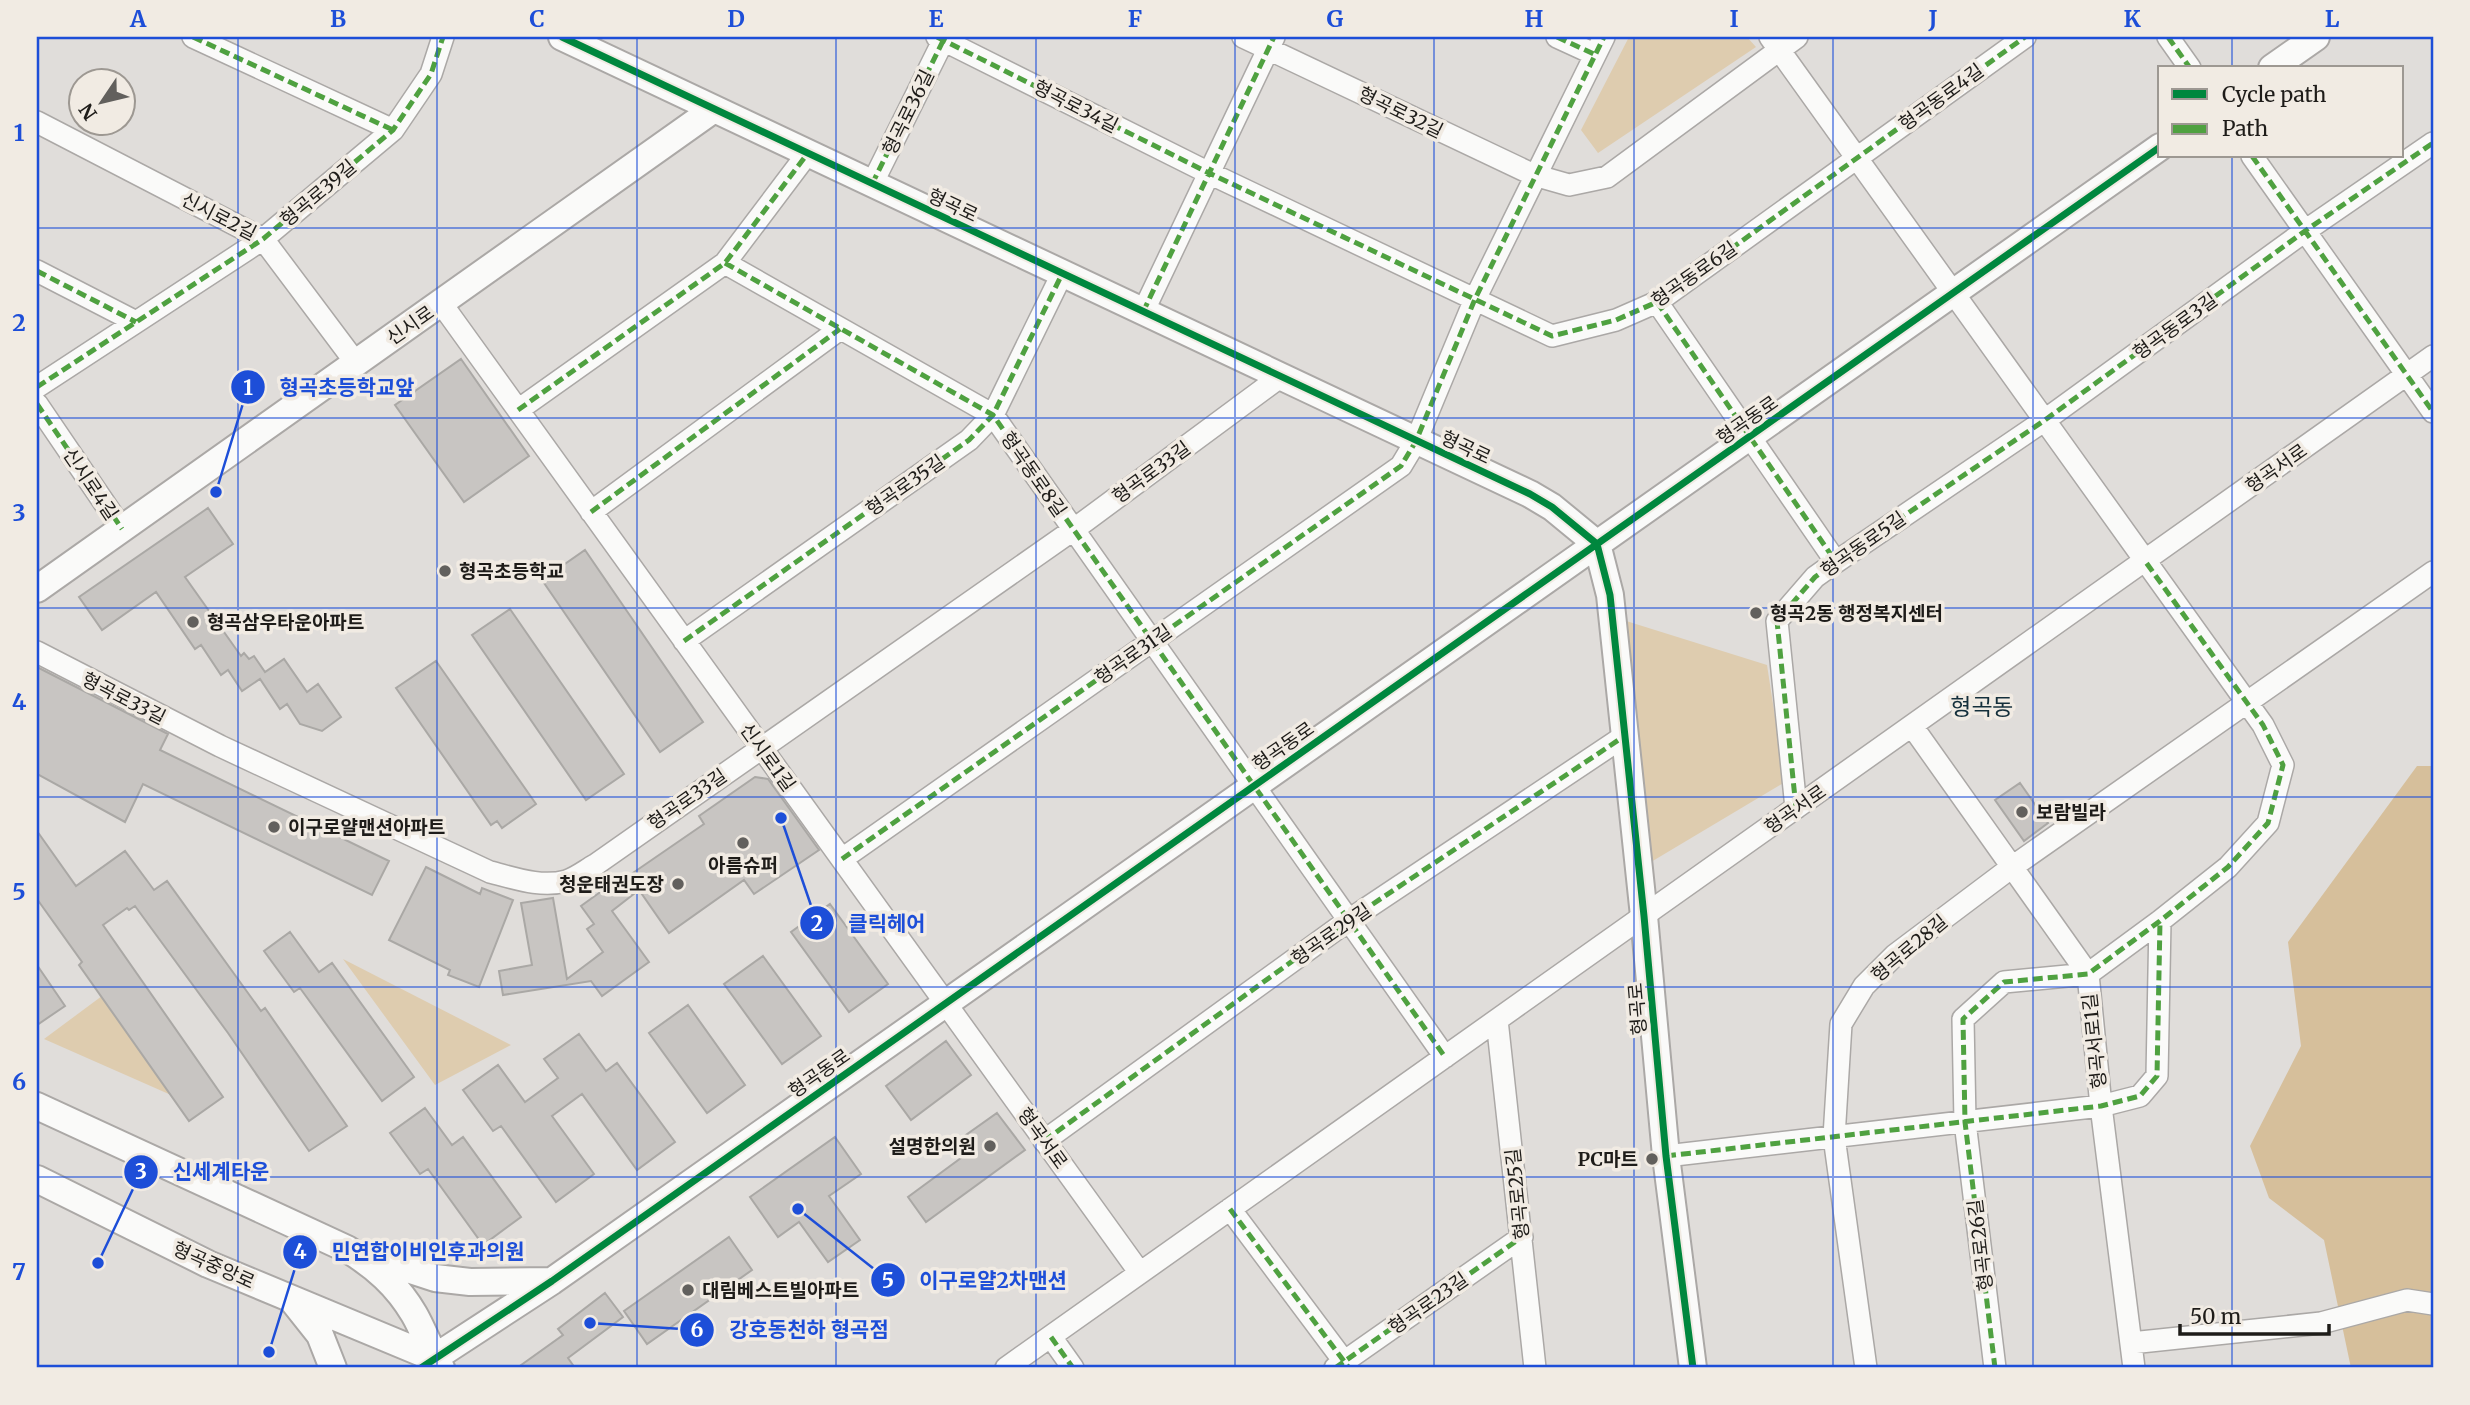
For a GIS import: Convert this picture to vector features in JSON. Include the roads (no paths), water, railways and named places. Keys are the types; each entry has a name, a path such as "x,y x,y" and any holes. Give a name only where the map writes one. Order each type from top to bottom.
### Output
{"street":[{"path":"193,37 393,131"},
{"name":"형곡로39길","path":"37,387 264,239 393,131 431,74 443,37"},
{"name":"형곡로","path":"562,37 590,43 714,109 1530,494 1552,507 1597,544 1610,595 1666,1156 1693,1368"},
{"path":"1143,312 1271,43 1243,37"},
{"path":"1416,441 1475,299 1599,46 1557,37"},
{"name":"형곡동로4길","path":"1857,158 2025,37"},
{"path":"2168,37 2189,66"},
{"path":"2275,66 2316,37"},
{"name":"형곡로34길","path":"942,38 1209,173"},
{"name":"형곡로36길","path":"872,184 942,38"},
{"path":"1534,175 1569,185 1606,177 1782,41 1857,158 2263,725 2283,765 2269,823 2228,867 2160,921 2088,974 2004,982 1963,1019 1965,1122"},
{"name":"형곡로32길","path":"1271,43 1534,175"},
{"name":"신시로","path":"37,589 714,109"},
{"name":"신시로2길","path":"37,122 264,239 356,363"},
{"name":"형곡동로3길","path":"2045,420 2305,231 2433,143"},
{"name":"형곡동로","path":"432,1365 2158,148"},
{"path":"518,411 724,264 808,153"},
{"name":"형곡동로6길","path":"1475,299 1552,336 1616,320 1657,302 1857,158"},
{"path":"2253,158 2433,412"},
{"path":"1209,173 1475,299"},
{"name":"형곡동로8길","path":"724,264 993,415 1254,785"},
{"path":"37,271 136,322"},
{"name":"형곡로35길","path":"684,641 969,440 993,415 1062,274"},
{"name":"형곡동로","path":"1657,302 1836,562"},
{"name":"신시로1길","path":"441,303 946,1003"},
{"path":"591,512 841,329"},
{"name":"형곡서로","path":"1006,1368 2433,356"},
{"name":"형곡로33길","path":"37,652 220,747 490,872 547,884 568,881 595,865 1073,530 1280,377"},
{"name":"신시로4길","path":"37,404 122,529"},
{"name":"형곡동로5길","path":"1796,808 1777,621 1815,578 1836,562 2045,420"},
{"name":"형곡로31길","path":"842,859 1401,466 1416,441"},
{"path":"2012,867 2433,572"},
{"name":"형곡서로1길","path":"1912,726 2088,974 2101,1107 2134,1368"},
{"name":"형곡로29길","path":"1044,1141 1349,920 1623,737"},
{"path":"1254,785 1445,1057"},
{"name":"형곡로28길","path":"1834,1137 1841,1024 1864,986 1895,955 2012,867"},
{"path":"1666,1156 2101,1107 2140,1096 2157,1076 2160,921"},
{"name":"형곡서로","path":"946,1003 1140,1273"},
{"name":"형곡로25길","path":"1497,1020 1535,1368"},
{"path":"37,1106 347,1249 435,1278 470,1282 552,1281"},
{"name":"형곡로26길","path":"1965,1122 1995,1368"},
{"path":"1834,1137 1866,1368"},
{"name":"형곡중앙로","path":"37,1179 208,1264 432,1365"},
{"path":"1230,1209 1343,1366"},
{"name":"형곡로23길","path":"1343,1366 1521,1237"},
{"path":"347,1249 382,1273 395,1287 414,1314 432,1365"},
{"path":"292,1300 320,1335 333,1368"},
{"path":"2131,1343 2321,1323 2407,1300 2433,1304"},
{"path":"1051,1337 1073,1368"}],"place":[{"name":"형곡초등학교앞","path":"216,492"},
{"name":"형곡초등학교","path":"445,571"},
{"name":"형곡2동 행정복지센터","path":"1756,613"},
{"name":"형곡삼우타운아파트","path":"193,622"},
{"name":"보람빌라","path":"2022,812"},
{"name":"클릭헤어","path":"781,818"},
{"name":"이구로얄맨션아파트","path":"274,827"},
{"name":"아름슈퍼","path":"743,843"},
{"name":"청운태권도장","path":"678,884"},
{"name":"설명한의원","path":"990,1146"},
{"name":"PC마트","path":"1652,1159"},
{"name":"이구로얄2차맨션","path":"798,1209"},
{"name":"신세계타운","path":"98,1263"},
{"name":"대림베스트빌아파트","path":"688,1290"},
{"name":"강호동천하 형곡점","path":"590,1323"},
{"name":"민연합이비인후과의원","path":"269,1352"}],"district":[{"name":"형곡동","path":"1982,707"}]}
